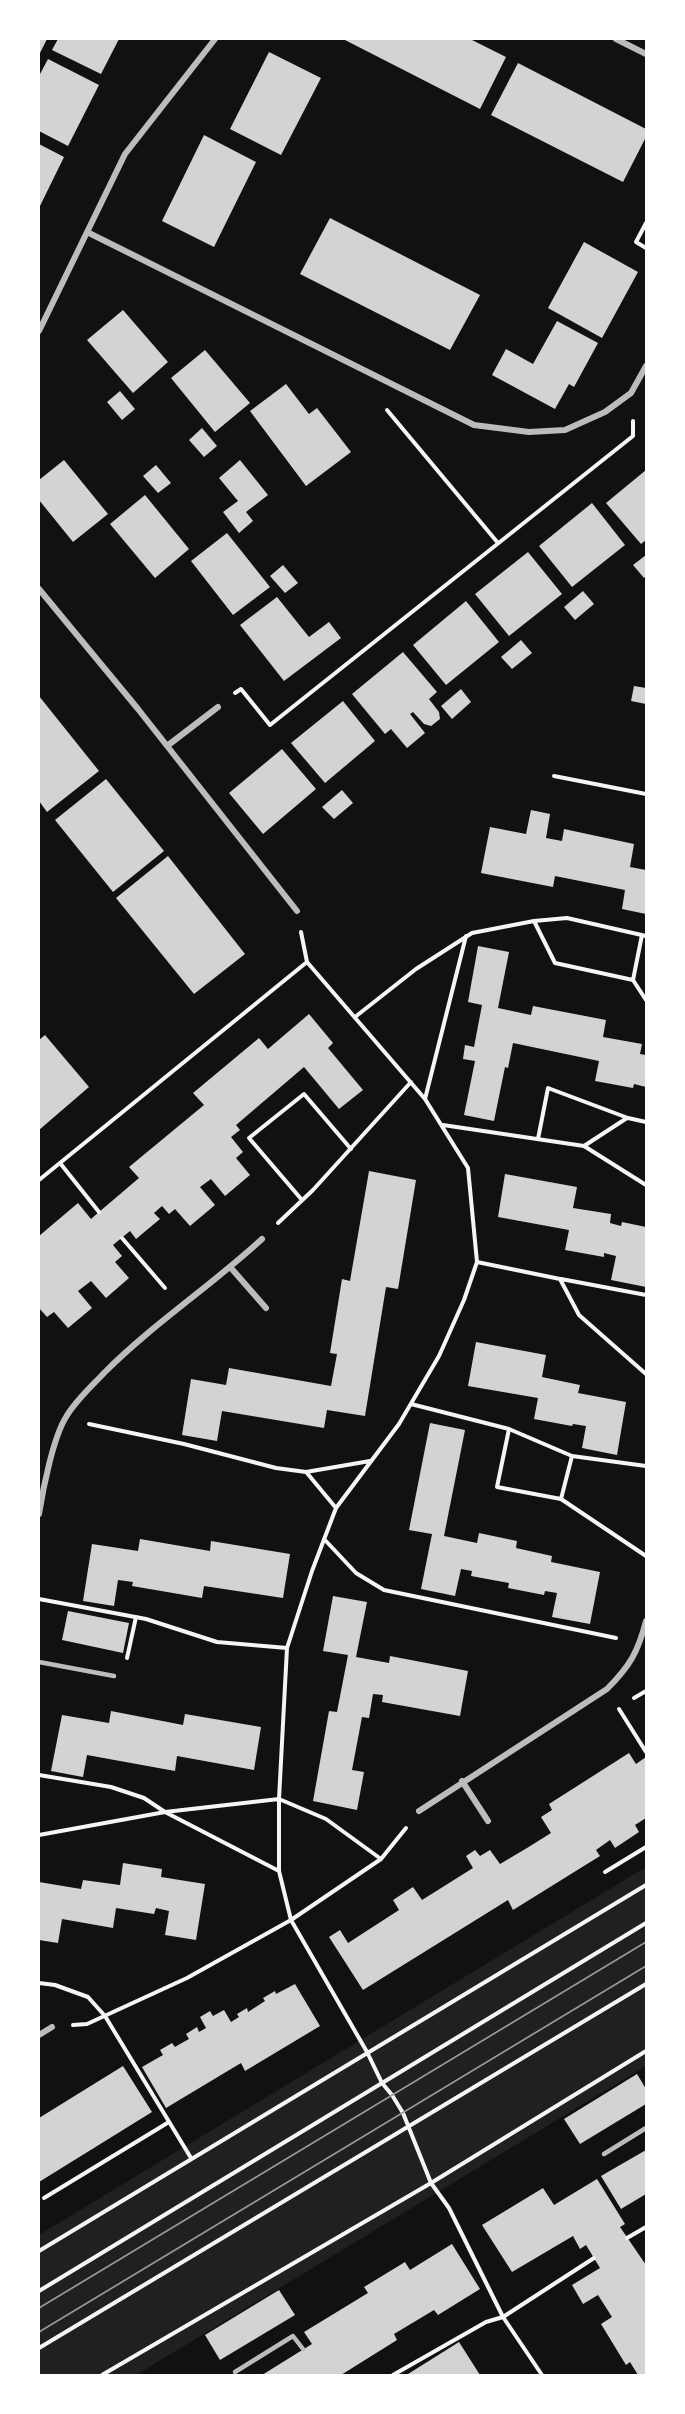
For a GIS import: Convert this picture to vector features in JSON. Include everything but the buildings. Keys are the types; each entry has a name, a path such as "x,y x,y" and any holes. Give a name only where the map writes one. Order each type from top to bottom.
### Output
{"street":[{"path":"39,331 125,154 215,39"},
{"path":"616,39 646,54"},
{"path":"87,232 474,424 529,432 565,430 605,412 631,393 646,366"},
{"path":"39,589 297,911"},
{"path":"167,746 218,706"},
{"path":"39,1514 49,1467 64,1419 80,1398 125,1352 231,1268 262,1239"},
{"path":"231,1268 266,1308"},
{"path":"419,1811 607,1689 623,1674 635,1658 646,1621"},
{"path":"462,1782 488,1821"},
{"path":"39,2035 52,2027"}],"lane":[{"path":"39,1662 114,1676"},
{"path":"604,2154 646,2128"},
{"path":"235,2372 293,2336 303,2349"}],"path":[{"path":"646,223 636,242 646,248"},
{"path":"218,706 241,689 270,725 633,436 631,393"},
{"path":"385,408 498,543"},
{"path":"555,776 646,794"},
{"path":"297,911 307,962 411,1082 442,1125 468,1168 477,1262 464,1300 439,1356 399,1424 336,1508 287,1648 279,1799 279,1871 291,1920 367,2052 382,2083 403,2113 406,2127 430,2183 449,2208 503,2317 542,2375"},
{"path":"355,1017 416,969 467,935 534,921 567,918 644,936 633,980"},
{"path":"534,921 555,963 633,980 646,1000"},
{"path":"424,1099 467,935"},
{"path":"39,1180 307,962"},
{"path":"262,1239 351,1149 411,1082"},
{"path":"538,1139 548,1088 628,1118 646,1122"},
{"path":"302,1200 249,1138 304,1094 351,1149"},
{"path":"584,1146 628,1118"},
{"path":"442,1125 584,1146 646,1185"},
{"path":"60,1163 99,1212"},
{"path":"122,1238 180,1308"},
{"path":"477,1262 646,1295"},
{"path":"560,1279 579,1315 646,1374"},
{"path":"411,1404 509,1429 572,1456 646,1466"},
{"path":"64,1419 184,1444 276,1468 306,1472 370,1461"},
{"path":"509,1429 497,1487 561,1499 646,1556"},
{"path":"561,1499 572,1456"},
{"path":"306,1472 336,1508"},
{"path":"324,1539 356,1573 384,1590 640,1643"},
{"path":"39,1599 136,1617 217,1642 287,1648"},
{"path":"114,1676 117,1658 126,1660 136,1617"},
{"path":"619,1708 646,1752"},
{"path":"39,1775 111,1787 144,1798 165,1812 279,1871"},
{"path":"39,1835 165,1812 279,1799 326,1819 381,1859"},
{"path":"52,2027 87,2024 105,2016 187,1978 291,1920 381,1859 419,1811"},
{"path":"605,1872 646,1847"},
{"path":"39,2252 191,2158 646,1886"},
{"path":"39,2291 646,1923"},
{"path":"39,1983 56,1985 88,1997 105,2016 191,2158"},
{"path":"39,2348 646,1984"},
{"path":"102,2375 430,2183 646,2051"},
{"path":"44,2198 169,2122"},
{"path":"627,2238 646,2227"},
{"path":"393,2375 486,2322 503,2317 594,2258"}],"shaded area":[{"path":"646,1867 646,2066 136,2375 39,2375 39,2235"}],"tram line":[{"path":"39,2308 646,1942"},
{"path":"39,2332 646,1966"}]}
